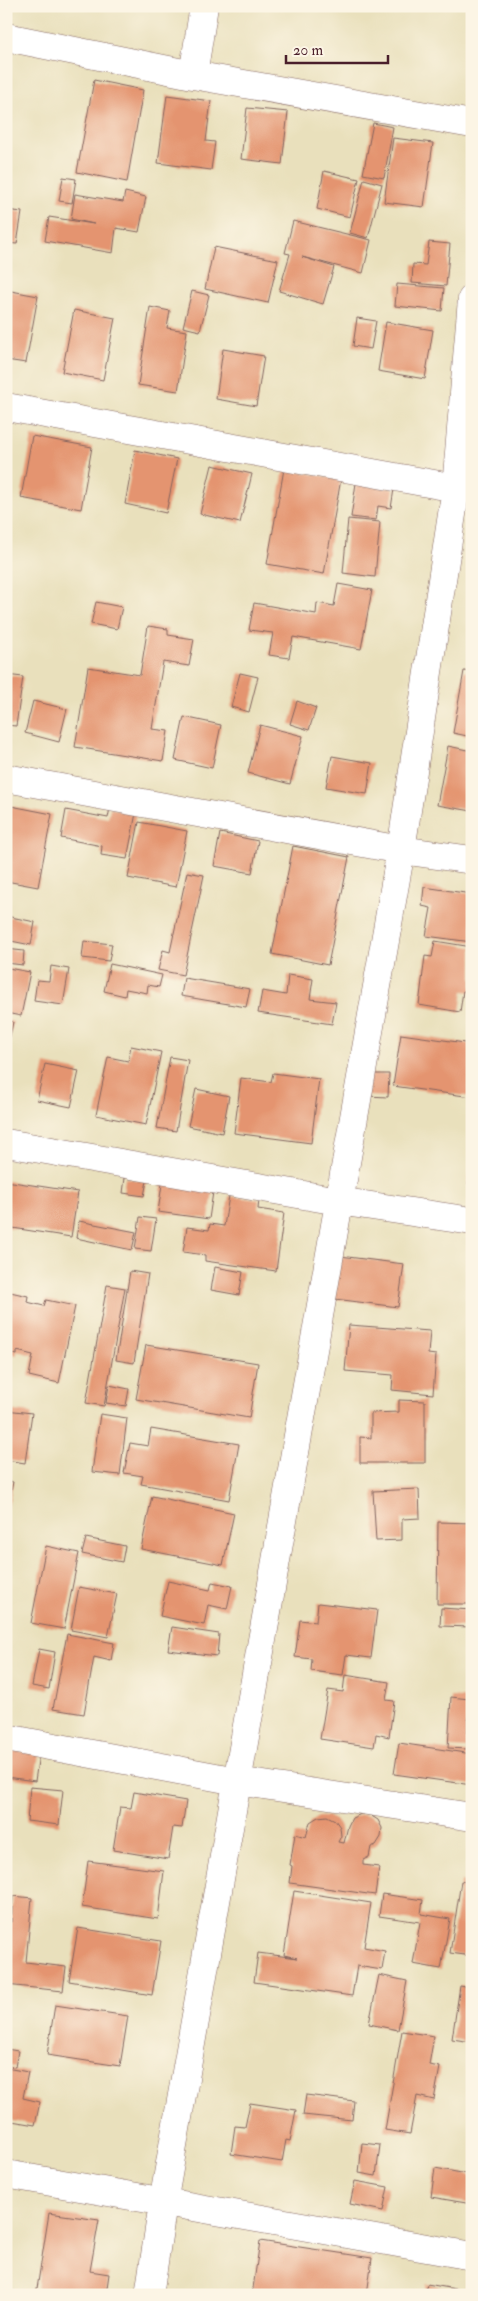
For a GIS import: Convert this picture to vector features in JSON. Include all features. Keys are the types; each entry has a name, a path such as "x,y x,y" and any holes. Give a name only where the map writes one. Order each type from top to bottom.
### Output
{"street":[{"path":"193,74 204,6"},
{"path":"6,37 193,74 472,124"},
{"path":"149,2295 163,2203 401,850 456,488 472,299"},
{"path":"6,407 456,488"},
{"path":"6,778 401,850 472,860"},
{"path":"6,1143 338,1201 472,1221"},
{"path":"6,1738 238,1781 472,1817"},
{"path":"6,2174 472,2256"}],"building":[{"path":"94,80 143,90 127,182 77,172"},
{"path":"167,95 211,101 206,141 215,142 211,170 158,163"},
{"path":"247,108 288,112 282,164 241,159"},
{"path":"373,123 393,127 384,178 363,174"},
{"path":"393,138 433,143 424,207 384,202"},
{"path":"324,171 359,179 350,217 317,209"},
{"path":"63,177 76,179 72,203 59,201"},
{"path":"364,179 382,184 368,238 350,233"},
{"path":"125,192 146,197 139,232 116,228 113,253 45,241 49,217 94,224 71,219 75,194 123,202"},
{"path":"6,210 22,212 17,244 6,243"},
{"path":"293,221 371,240 363,273 302,257 334,267 323,304 279,291 290,254 285,253"},
{"path":"429,242 450,244 446,286 412,283 413,264 426,265"},
{"path":"214,247 278,260 268,303 205,289"},
{"path":"397,284 444,288 442,311 395,306"},
{"path":"6,290 38,296 26,363 6,360"},
{"path":"192,291 209,295 200,331 183,327"},
{"path":"150,307 170,311 167,328 187,331 178,391 138,385"},
{"path":"74,310 115,318 103,380 62,372"},
{"path":"357,318 376,321 371,349 353,346"},
{"path":"386,322 433,330 425,379 378,371"},
{"path":"223,349 264,356 256,406 216,399"},
{"path":"32,436 92,447 81,509 21,498"},
{"path":"135,450 177,459 166,513 125,504"},
{"path":"212,465 252,474 240,523 200,514"},
{"path":"284,469 341,479 324,574 267,564"},
{"path":"356,483 394,489 391,508 378,506 376,520 351,517"},
{"path":"348,519 380,522 375,577 343,573"},
{"path":"338,584 372,590 361,649 293,637 289,658 269,655 273,633 249,630 254,603 316,614 317,603 334,606"},
{"path":"96,602 122,607 117,629 91,624"},
{"path":"148,626 168,629 168,635 194,639 189,666 163,662 152,729 168,731 163,761 75,747 88,667 140,675"},
{"path":"464,671 472,672 472,737 453,733"},
{"path":"240,673 258,677 249,712 231,707"},
{"path":"6,675 23,677 16,726 6,725"},
{"path":"33,701 67,709 59,742 25,733"},
{"path":"297,701 316,708 309,730 290,724"},
{"path":"184,717 221,725 212,768 175,760"},
{"path":"260,725 303,736 290,784 248,773"},
{"path":"448,746 472,751 472,811 437,805"},
{"path":"332,756 372,763 367,794 326,787"},
{"path":"6,805 52,814 38,887 6,881"},
{"path":"110,808 136,813 127,859 101,855 102,846 61,838 66,810 108,818"},
{"path":"139,822 187,831 176,887 128,878"},
{"path":"220,833 258,841 252,873 214,866"},
{"path":"293,846 349,857 328,965 272,954"},
{"path":"187,872 204,875 183,975 158,970 163,950 170,952"},
{"path":"424,887 472,894 472,942 426,936 431,908 422,906"},
{"path":"6,916 35,922 31,945 6,940"},
{"path":"84,941 112,944 109,961 82,958"},
{"path":"435,941 472,947 472,992 463,991 460,1012 419,1005 425,956 432,957"},
{"path":"6,949 24,951 23,965 6,963"},
{"path":"110,964 162,975 159,987 148,985 147,993 126,989 125,996 104,991"},
{"path":"51,966 69,969 63,1005 34,1001 37,980 49,981"},
{"path":"8,968 30,972 21,1016 6,1013"},
{"path":"288,975 313,979 310,999 336,1002 332,1024 258,1013 262,991 286,995"},
{"path":"184,978 250,989 246,1007 181,996"},
{"path":"6,1020 13,1022 7,1050 6,1050"},
{"path":"401,1034 472,1044 472,1097 393,1086"},
{"path":"131,1046 161,1052 146,1125 96,1115 108,1057 128,1061"},
{"path":"170,1057 188,1060 176,1131 157,1128"},
{"path":"45,1064 79,1071 71,1107 37,1100"},
{"path":"273,1073 319,1079 311,1143 234,1133 241,1078 271,1082"},
{"path":"368,1074 389,1074 388,1097 367,1096"},
{"path":"196,1089 229,1096 222,1133 188,1126"},
{"path":"472,1164 472,1185 468,1184"},
{"path":"125,1178 147,1181 144,1196 123,1193"},
{"path":"6,1181 78,1192 71,1237 6,1227"},
{"path":"162,1184 213,1192 209,1219 158,1212"},
{"path":"229,1196 259,1200 258,1209 284,1213 276,1271 205,1261 205,1255 183,1252 187,1227 209,1230 210,1224 224,1226"},
{"path":"140,1217 156,1219 151,1251 135,1249"},
{"path":"79,1221 136,1232 132,1250 76,1238"},
{"path":"340,1256 404,1264 398,1307 335,1299"},
{"path":"215,1267 243,1272 239,1295 211,1290"},
{"path":"130,1271 148,1274 134,1363 116,1360"},
{"path":"107,1285 125,1288 104,1406 86,1403"},
{"path":"6,1291 28,1296 27,1302 44,1306 46,1300 75,1306 59,1383 29,1376 33,1355 17,1351 17,1355 6,1353"},
{"path":"349,1325 430,1331 428,1354 436,1355 433,1394 392,1390 393,1375 345,1371"},
{"path":"146,1345 258,1363 249,1418 136,1399"},
{"path":"109,1385 129,1389 126,1406 106,1403"},
{"path":"399,1400 425,1401 425,1463 360,1463 360,1437 371,1438 371,1413 399,1412"},
{"path":"6,1410 32,1413 25,1463 6,1460"},
{"path":"100,1414 127,1418 120,1475 92,1472"},
{"path":"151,1429 239,1444 229,1500 141,1484 143,1476 124,1473 130,1443 148,1446"},
{"path":"6,1481 13,1482 7,1510 6,1510"},
{"path":"419,1489 420,1518 402,1519 402,1540 376,1541 373,1491"},
{"path":"152,1496 234,1513 223,1565 141,1549"},
{"path":"438,1522 472,1523 472,1604 437,1604"},
{"path":"86,1538 125,1546 122,1562 82,1554"},
{"path":"46,1546 79,1553 64,1629 31,1623"},
{"path":"168,1581 210,1590 212,1582 232,1586 227,1609 208,1605 204,1625 160,1616"},
{"path":"79,1587 117,1594 108,1637 71,1630"},
{"path":"318,1603 377,1610 371,1658 346,1655 343,1675 311,1671 312,1659 295,1657 300,1620 316,1622"},
{"path":"441,1608 472,1610 471,1627 440,1626"},
{"path":"172,1627 219,1634 217,1656 168,1650"},
{"path":"67,1634 114,1643 111,1661 94,1657 84,1714 53,1709"},
{"path":"39,1649 55,1652 49,1689 32,1686"},
{"path":"345,1675 389,1682 386,1700 394,1701 389,1737 376,1734 374,1747 320,1739 328,1690 343,1692"},
{"path":"451,1697 469,1699 467,1749 448,1748"},
{"path":"399,1743 472,1754 472,1785 394,1774"},
{"path":"6,1749 39,1754 35,1781 6,1777"},
{"path":"30,1787 63,1790 59,1825 27,1821"},
{"path":"134,1792 186,1801 182,1828 173,1827 168,1859 113,1850 120,1807 131,1808"},
{"path":"361,1814 370,1815 378,1820 382,1828 381,1837 376,1845 371,1847 369,1857 363,1860 363,1865 379,1867 375,1895 290,1883 292,1866 290,1865 295,1834 306,1837 310,1822 318,1817 327,1816 335,1820 340,1827 341,1836 338,1842 344,1843 352,1818"},
{"path":"88,1861 164,1871 158,1919 82,1907"},
{"path":"461,1881 472,1883 472,1956 450,1953"},
{"path":"294,1891 371,1903 364,1947 385,1951 382,1970 357,1966 352,1996 254,1982 258,1953 297,1958 284,1955"},
{"path":"382,1894 423,1900 421,1914 450,1919 441,1969 413,1964 420,1922 379,1916"},
{"path":"13,1896 32,1898 26,1962 66,1967 63,1991 6,1985 6,1922 11,1922"},
{"path":"78,1928 161,1941 152,1995 69,1981"},
{"path":"379,1975 407,1981 398,2030 369,2024"},
{"path":"460,1986 472,1988 472,2042 452,2039"},
{"path":"55,2005 128,2016 120,2066 47,2055"},
{"path":"402,2031 434,2036 429,2065 440,2067 434,2100 417,2096 410,2134 385,2130"},
{"path":"6,2049 18,2051 15,2067 6,2066"},
{"path":"6,2068 28,2072 23,2098 40,2102 35,2125 6,2120"},
{"path":"306,2095 354,2101 352,2120 303,2115"},
{"path":"250,2103 296,2110 290,2141 286,2140 282,2162 231,2154 235,2126 245,2127"},
{"path":"362,2143 380,2145 376,2176 359,2173"},
{"path":"435,2168 472,2175 472,2204 431,2197"},
{"path":"355,2181 388,2187 383,2211 350,2204"},
{"path":"49,2213 99,2220 90,2271 109,2274 106,2295 36,2295"},
{"path":"260,2241 372,2258 367,2295 252,2295"},
{"path":"427,2284 472,2292 472,2295 425,2295"}]}
